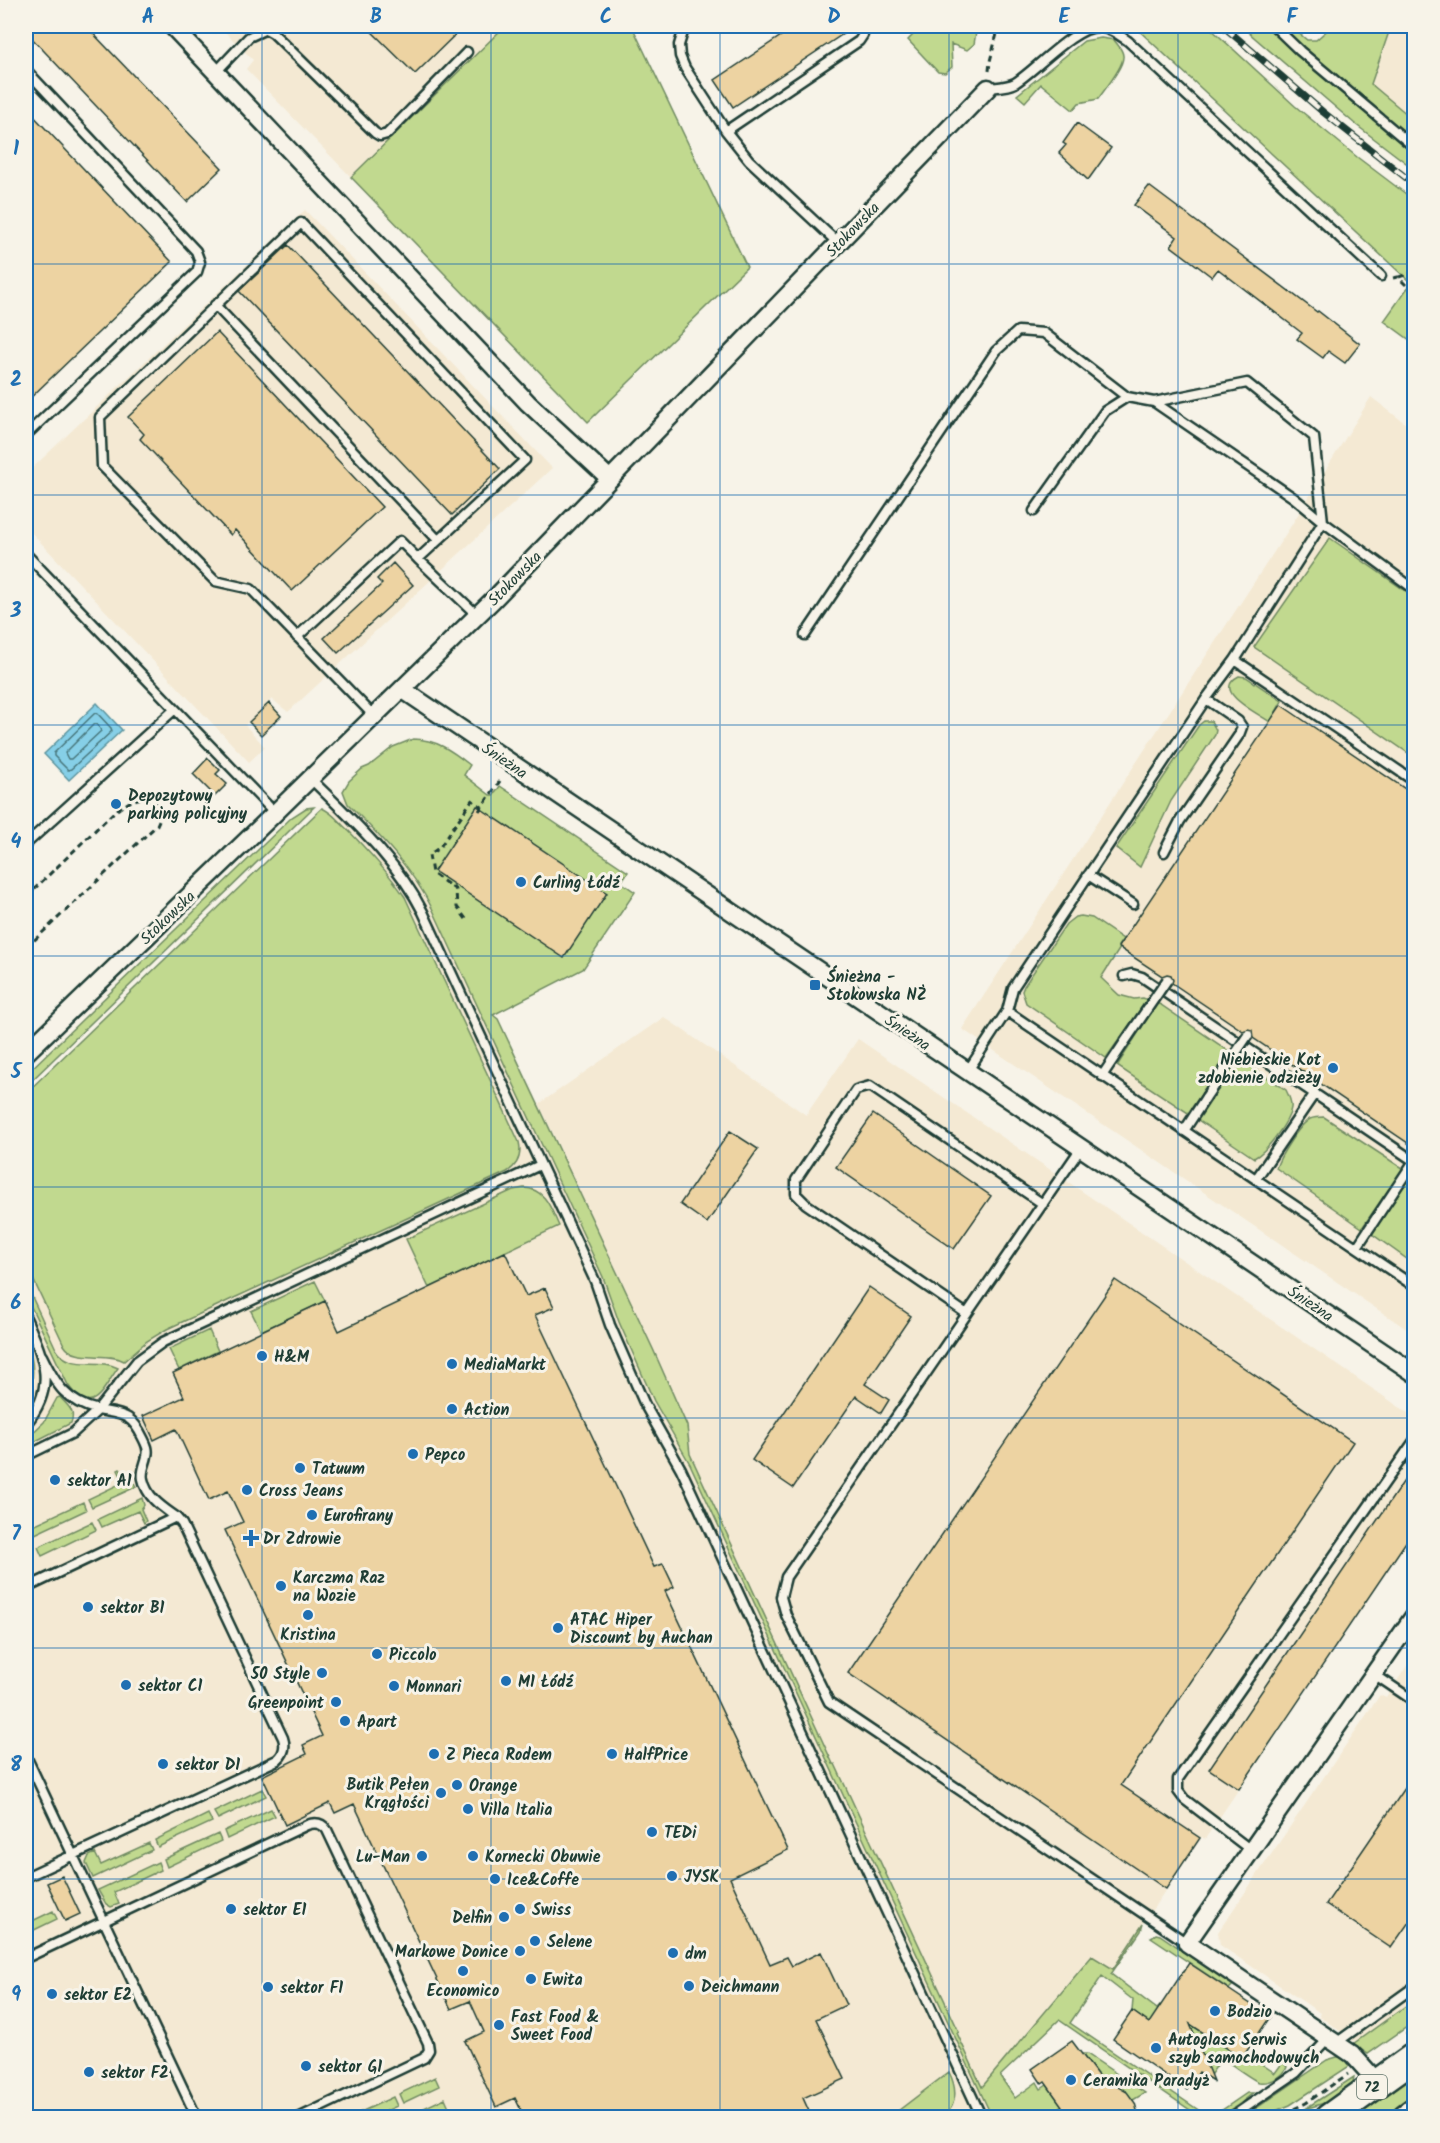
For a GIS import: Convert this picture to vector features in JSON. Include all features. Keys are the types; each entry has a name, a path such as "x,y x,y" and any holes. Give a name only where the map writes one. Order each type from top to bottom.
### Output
{"main road":[{"name":"72","path":"1329,2118 1371,2074 1406,2049"},
{"path":"1406,2118 1414,2112"}],"street":[{"path":"172,26 528,403 610,479"},
{"name":"Stokowska","path":"26,1053 477,615 988,88"},
{"name":"Śnieżna","path":"402,690 1414,1373"},
{"path":"1371,2074 1332,2041 1187,1943 1414,1616"}],"lane":[{"path":"690,26 683,32 679,45 680,56 685,68 726,130 749,160 838,243"},
{"path":"726,130 859,41 863,35 862,26"},
{"path":"1274,26 1300,51 1414,147"},
{"path":"988,88 1013,84 1065,43 1092,27 1114,31 1128,40 1381,276"},
{"path":"216,72 249,38 266,29 273,33 380,136 387,134 467,52"},
{"path":"26,70 196,251 200,262 196,272 26,435"},
{"path":"374,716 251,589 215,581 102,466 100,417 301,223 525,460 418,559"},
{"path":"215,305 438,540"},
{"path":"805,635 996,351 1018,331 1044,333 1127,397 1154,402 1247,383 1314,437 1323,522 1235,660 1206,699 1013,988 1007,1011 967,1072"},
{"path":"1034,511 1105,411 1127,397"},
{"path":"1154,402 1294,498 1414,590"},
{"path":"297,637 400,541 477,615"},
{"path":"26,554 275,813"},
{"path":"1235,660 1414,781"},
{"path":"1164,852 1180,821 1239,735 1242,727 1238,721 1206,699"},
{"path":"26,844 175,709"},
{"path":"310,778 380,848 416,897 595,1281 610,1325 645,1405 681,1469 982,2118"},
{"path":"1088,875 1133,904"},
{"path":"1124,976 1132,974 1142,977 1414,1161 1356,1247"},
{"path":"1102,1076 1167,980"},
{"path":"1007,1011 1414,1286"},
{"path":"1184,1131 1248,1035"},
{"path":"967,1314 806,1204 796,1194 796,1180 856,1090 870,1086 1043,1204"},
{"path":"1256,1179 1315,1093"},
{"path":"1081,1148 786,1577 782,1597 786,1615 829,1702 1187,1943"},
{"path":"26,1456 73,1433 98,1410 146,1353 164,1342 540,1165"},
{"path":"26,1318 52,1377 68,1396 86,1407 125,1415 134,1421 147,1446 148,1454 142,1474 144,1483 152,1499 182,1524 284,1738 284,1751 277,1760 26,1877"},
{"path":"26,1424 43,1394 45,1376 42,1356"},
{"path":"1251,1851 1184,1799 1178,1791 1178,1779 1414,1441"},
{"path":"26,1588 176,1517"},
{"path":"1374,1674 1414,1701"},
{"path":"26,1756 197,2118"},
{"path":"26,1958 307,1825 319,1823 325,1827 419,2024 429,2050 424,2058 298,2118"},
{"path":"1230,2118 1296,2073 1332,2041 1414,1987"}],"path":[{"path":"988,88 990,61 999,26"},
{"path":"1381,276 1398,278 1414,272"},
{"path":"1398,278 1414,293"},
{"path":"479,812 500,781"},
{"path":"26,897 114,812 127,803 141,797 155,802 163,811 157,825 26,948"},
{"path":"466,919 458,907 456,890 432,873 429,855 440,847 472,800 482,807"},
{"path":"1406,2049 1414,2030"},
{"path":"1256,2037 1265,2043 1275,2039"},
{"path":"1275,2118 1371,2074"}],"shaded area":[{"path":"204,26 505,26 351,177 246,69 253,60 221,28 214,35"},
{"path":"1332,26 1414,26 1414,124 1370,88"},
{"path":"305,210 552,468 288,712 272,699 245,725 265,747 249,762 26,527 26,474"},
{"path":"1371,397 1414,430 1414,1334 962,1029 1289,529"},
{"path":"352,790 415,864 689,1451 687,1426 539,1104 664,1017 806,1115 858,1039 1414,1417 1414,1466 1407,1478 1414,1483 1414,1530 1205,1839 1200,1838 1113,1969 1092,1956 983,2088 993,2110 983,2117 26,2118 26,1105"},
{"path":"1414,1655 1414,2000 1355,2042 1319,2016 1320,2013 1220,1945 1218,1932 1380,1695 1386,1698"}],"green space":[{"path":"505,26 632,26 747,267 588,422 351,177"},
{"path":"910,26 977,26 974,44 967,50 951,44 952,67 945,73 938,72 908,40 915,33"},
{"path":"1134,26 1208,26 1295,106 1414,200 1414,343 1384,321 1411,283"},
{"path":"1241,26 1290,26 1307,40 1316,40 1332,26 1391,26 1371,84 1414,120 1414,169 1355,124"},
{"path":"1101,38 1114,40 1122,50 1123,57 1117,73 1098,99 1079,103 1073,110 1041,84 1025,102 1017,95 1084,41"},
{"path":"1330,538 1414,597 1414,757 1254,647"},
{"path":"1239,676 1246,677 1282,701 1270,722 1233,695 1230,688 1231,682"},
{"path":"1204,721 1211,721 1216,730 1215,735 1171,801 1140,867 1116,848 1199,725"},
{"path":"413,739 429,741 450,751 470,765 464,775 490,795 494,795 500,786 628,872 621,882 635,892 583,969 493,1015 498,1019 653,1349 687,1426 690,1454 959,2032 957,2033 982,2087 1092,1956 1113,1969 1143,1924 1141,1931 1111,1974 1157,2009 1161,2005 1242,2058 1245,2053 1275,2073 1283,2062 1287,2067 1285,2070 1272,2081 1259,2082 1222,2058 1211,2074 1205,2070 1199,2057 1132,2011 1133,2000 1102,1976 1070,2023 1203,2113 1216,2113 1247,2093 1253,2093 1234,2108 1212,2117 1196,2114 1059,2020 1000,2076 1015,2098 1037,2082 1041,2089 1047,2085 1062,2106 1066,2117 992,2117 690,1464 654,1401 619,1322 603,1277 433,910 406,867 348,804 343,791 349,781 393,747"},
{"path":"314,807 26,1086 26,1074 292,817 306,808"},
{"path":"322,808 363,845 405,897 519,1142 518,1159 507,1172 167,1329 147,1341 124,1361 117,1358 75,1354 64,1345 26,1264 26,1093"},
{"path":"1075,917 1092,918 1123,939 1118,946 1120,948 1101,978 1119,995 1134,999 1143,998 1161,1005 1286,1090 1291,1104 1289,1114 1276,1136 1259,1155 1254,1158 1198,1120 1224,1081 1215,1075 1188,1113 1117,1066 1142,1027 1133,1020 1106,1058 1026,1003 1022,991 1024,986 1066,924"},
{"path":"1315,1117 1324,1117 1414,1176 1414,1264 1372,1234 1397,1196 1388,1190 1362,1228 1276,1168 1295,1134 1306,1122"},
{"path":"524,1188 543,1196 559,1226 429,1288 406,1239 513,1190"},
{"path":"315,1281 325,1301 261,1331 251,1311"},
{"path":"26,1284 56,1349 62,1356 76,1362 110,1365 118,1368 97,1397 84,1400 68,1385 26,1296"},
{"path":"209,1330 218,1351 179,1370 169,1349"},
{"path":"26,1340 33,1372 26,1403"},
{"path":"60,1397 72,1411 71,1423 26,1446 26,1439 44,1422 57,1398"},
{"path":"120,1469 127,1480 133,1481 136,1487 92,1507 88,1499 124,1482 118,1470"},
{"path":"142,1498 144,1505 141,1509 146,1521 144,1523 138,1511 102,1527 98,1519"},
{"path":"83,1502 86,1510 33,1535 29,1527"},
{"path":"92,1522 96,1530 42,1556 38,1547"},
{"path":"262,1789 266,1796 218,1819 214,1812"},
{"path":"271,1809 275,1816 227,1839 224,1831"},
{"path":"208,1814 212,1822 158,1847 155,1840"},
{"path":"218,1834 221,1841 167,1867 164,1859"},
{"path":"149,1843 152,1850 93,1878 86,1863 89,1856 95,1853 101,1865"},
{"path":"158,1862 161,1870 114,1892 119,1904 111,1907 106,1904 98,1890"},
{"path":"53,1911 57,1919 26,1934 26,1924"},
{"path":"1156,1934 1233,1985 1229,1989 1151,1937"},
{"path":"1414,2000 1414,2022 1368,2054 1353,2044"},
{"path":"1082,2054 1087,2054 1145,2093 1133,2100 1122,2088 1113,2084 1110,2092"},
{"path":"1342,2057 1351,2065 1290,2105 1261,2117 1242,2118 1327,2060"},
{"path":"1414,2071 1414,2098 1387,2117 1349,2118"},
{"path":"949,2072 954,2084 955,2096 952,2107 944,2117 890,2117"},
{"path":"435,2077 439,2086 403,2103 399,2094"},
{"path":"1354,2077 1348,2090 1342,2095 1303,2110"},
{"path":"393,2097 397,2106 373,2117 350,2117"},
{"path":"445,2098 449,2107 427,2117 410,2117 409,2115"}],"water":[{"path":"97,703 122,730 69,780 44,754"}],"building":[{"path":"26,26 86,26 222,168 187,202 26,32"},
{"path":"366,26 464,26 415,74"},
{"path":"796,26 855,26 733,107 715,80"},
{"path":"26,108 172,262 26,402"},
{"path":"1077,123 1111,148 1088,180 1059,153 1066,145 1063,143"},
{"path":"1149,186 1360,344 1345,363 1328,351 1323,358 1297,339 1302,333 1218,269 1212,277 1171,246 1177,237 1134,205"},
{"path":"288,245 500,469 452,515 239,291"},
{"path":"217,332 382,507 292,591 235,530 231,535 140,439 144,434 128,417"},
{"path":"393,563 413,585 338,653 324,638 382,584 377,579"},
{"path":"269,703 281,716 261,735 249,722"},
{"path":"1281,705 1414,795 1414,1147 1253,1038 1252,1030 1243,1031 1172,983 1171,975 1162,976 1118,947"},
{"path":"208,758 220,770 216,774 227,784 215,796 193,774"},
{"name":"Curling Łódź","path":"477,806 607,893 564,958 434,871"},
{"path":"873,1114 991,1196 954,1249 836,1167"},
{"path":"730,1131 758,1149 707,1223 680,1204"},
{"name":"M1 Łódź","path":"505,1252 526,1296 545,1288 554,1307 535,1315 654,1567 663,1564 674,1587 665,1591 788,1850 730,1878 770,1964 787,1957 792,1966 821,1952 846,2005 816,2019 845,2079 803,2098 812,2118 525,2118 515,2098 496,2107 465,2041 484,2032 470,2001 451,2009 354,1804 335,1813 330,1803 285,1825 262,1776 307,1754 303,1745 322,1736 225,1530 243,1522 228,1491 209,1500 176,1429 154,1440 143,1416 184,1397 173,1373 325,1301 339,1331"},
{"path":"1115,1280 1353,1442 1121,1785 1200,1838 1166,1889 848,1673"},
{"path":"869,1287 911,1316 865,1384 889,1400 881,1413 856,1396 793,1488 752,1460"},
{"path":"1414,1466 1414,1530 1239,1789 1209,1769"},
{"path":"1414,1775 1414,1926 1409,1922 1391,1948 1326,1904"},
{"path":"62,1876 80,1914 65,1921 47,1883"},
{"path":"1189,1963 1270,2017 1242,2058 1190,2024 1213,2081 1199,2072 1187,2090 1113,2039 1132,2011 1149,2023"},
{"name":"Ceramika Paradyż","path":"1072,2041 1099,2077 1114,2079 1113,2084 1127,2092 1135,2103 1139,2118 1066,2118 1059,2108 1062,2106 1045,2082 1042,2084 1032,2069"}],"railway":[{"path":"1223,26 1323,112 1414,184"}],"place":[{"name":"Depozytowy parking policyjny","path":"116,804"},
{"name":"Curling Łódź","path":"521,882"},
{"name":"Śnieżna - Stokowska NŻ","path":"815,985"},
{"name":"Niebieskie Kot zdobienie odzieży","path":"1333,1068"},
{"name":"H&M","path":"262,1356"},
{"name":"MediaMarkt","path":"452,1364"},
{"name":"Action","path":"452,1409"},
{"name":"Pepco","path":"413,1454"},
{"name":"Tatuum","path":"300,1468"},
{"name":"sektor A1","path":"55,1480"},
{"name":"Cross Jeans","path":"247,1490"},
{"name":"Eurofirany","path":"312,1515"},
{"name":"Dr Zdrowie","path":"251,1538"},
{"name":"Karczma Raz na Wozie","path":"281,1586"},
{"name":"sektor B1","path":"88,1607"},
{"name":"Kristina","path":"308,1615"},
{"name":"ATAC Hiper Discount by Auchan","path":"558,1628"},
{"name":"Piccolo","path":"377,1654"},
{"name":"50 Style","path":"322,1673"},
{"name":"M1 Łódź","path":"506,1681"},
{"name":"sektor C1","path":"126,1685"},
{"name":"Monnari","path":"394,1686"},
{"name":"Greenpoint","path":"336,1702"},
{"name":"Apart","path":"345,1721"},
{"name":"Z Pieca Rodem","path":"434,1754"},
{"name":"HalfPrice","path":"612,1754"},
{"name":"sektor D1","path":"163,1764"},
{"name":"Orange","path":"457,1785"},
{"name":"Butik Pełen Krągłości","path":"441,1793"},
{"name":"Villa Italia","path":"468,1809"},
{"name":"TEDi","path":"652,1832"},
{"name":"Lu-Man","path":"422,1856"},
{"name":"Kornecki Obuwie","path":"473,1856"},
{"name":"JYSK","path":"672,1876"},
{"name":"Ice&Coffe","path":"495,1879"},
{"name":"sektor E1","path":"231,1909"},
{"name":"Swiss","path":"520,1909"},
{"name":"Delfin","path":"504,1917"},
{"name":"Selene","path":"535,1941"},
{"name":"Markowe Donice","path":"520,1951"},
{"name":"dm","path":"673,1953"},
{"name":"Economico","path":"463,1971"},
{"name":"Ewita","path":"531,1979"},
{"name":"Deichmann","path":"689,1986"},
{"name":"sektor F1","path":"268,1987"},
{"name":"sektor E2","path":"52,1994"},
{"name":"Bodzio","path":"1215,2011"},
{"name":"Fast Food & Sweet Food","path":"499,2025"},
{"name":"Autoglass Serwis szyb samochodowych","path":"1156,2048"},
{"name":"sektor G1","path":"306,2066"},
{"name":"sektor F2","path":"89,2072"},
{"name":"Ceramika Paradyż","path":"1071,2080"}]}
